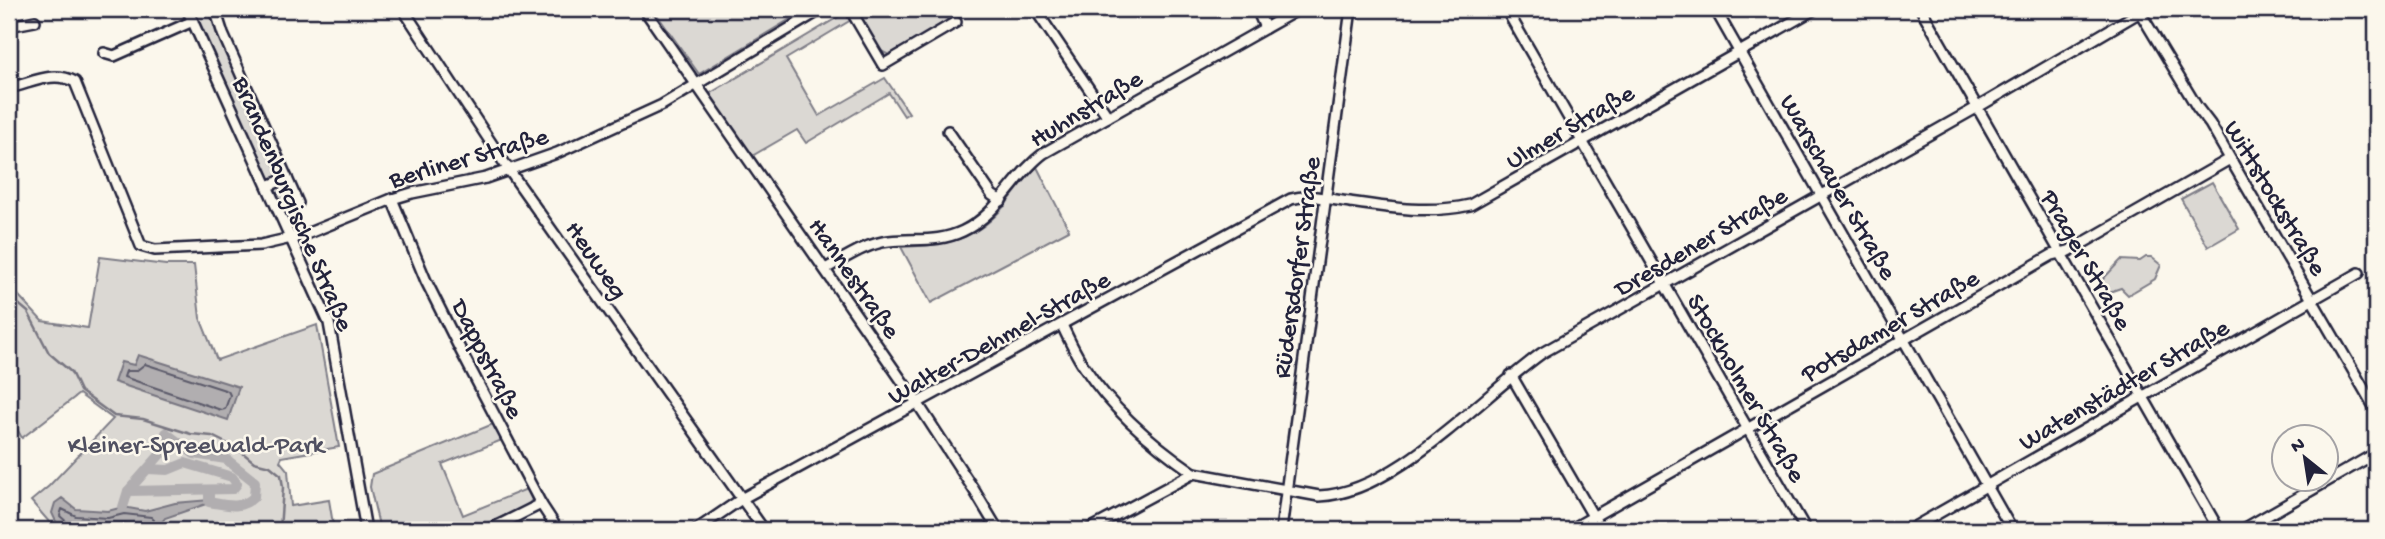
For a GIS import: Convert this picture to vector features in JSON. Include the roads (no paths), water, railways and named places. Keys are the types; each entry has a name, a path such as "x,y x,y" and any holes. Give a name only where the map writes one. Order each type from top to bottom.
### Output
{"street":[{"name":"Brandenburgische Straße","path":"187,9 328,323 366,530"},
{"path":"215,9 223,34 298,203"},
{"name":"Heuweg","path":"404,9 509,170 764,530"},
{"name":"Hannestraße","path":"644,9 918,404 998,530"},
{"name":"Berliner Straße","path":"9,88 55,76 64,76 75,82 141,246 155,250 261,246 307,234 392,199 486,178 557,153 662,105 822,9"},
{"path":"850,9 883,65 956,22"},
{"path":"1035,9 1108,117"},
{"path":"1257,9 1265,28"},
{"name":"Huhnstraße","path":"825,269 878,243 890,240 944,239 975,225 1001,201 1018,177 1035,160 1299,9"},
{"name":"Rüdersdorfer Straße","path":"1281,530 1351,9"},
{"name":"Stockholmer Straße","path":"1506,9 1806,530"},
{"name":"Warschauer Straße","path":"1714,9 2012,530"},
{"name":"Ulmer Straße","path":"1326,199 1410,210 1471,205 1815,9"},
{"name":"Prager Straße","path":"1921,9 2218,530"},
{"name":"Dresdener Straße","path":"1194,473 1319,496 1335,495 1377,479 1418,453 1511,375 1542,353 1978,107 2139,10"},
{"name":"Wittstockstraße","path":"2139,10 2230,159 2376,410"},
{"path":"9,26 35,21"},
{"path":"104,53 114,56 192,21"},
{"path":"948,131 992,195 1001,201"},
{"name":"Potsdamer Straße","path":"1570,530 2052,255 2069,251 2230,159"},
{"path":"268,186 287,178"},
{"name":"Dappstraße","path":"392,199 426,281 541,505 558,530"},
{"name":"Walter-Dehmel-Straße","path":"696,530 743,498 1291,199 1326,199"},
{"name":"Watenstädter Straße","path":"1909,530 2359,274"},
{"path":"1062,325 1083,367 1114,406 1149,440 1194,473 1088,530"},
{"path":"1511,375 1601,530"},
{"path":"2242,530 2376,453"},
{"path":"489,530 541,505"}],"water":[{"path":"138,355 239,387 228,420 114,382 121,362 134,365"},
{"path":"62,498 76,509 108,511 123,507 145,511 175,503 209,500 209,503 165,518 158,527 72,530 58,526 52,513 55,503"}],"waterway":[{"path":"9,296 28,312 49,353 71,372 80,391 114,416 143,419 191,434 212,436 238,449 254,462 270,466 281,475 283,487 280,530"},
{"path":"123,507 128,491 165,449 166,433 194,454 226,459 255,482 254,497 239,505 209,502 209,490"},
{"path":"128,491 233,489 237,484 232,477 185,463 168,470 148,469"}],"park label":[{"name":"Kleiner-Spreewald-Park","path":"196,443"}]}
